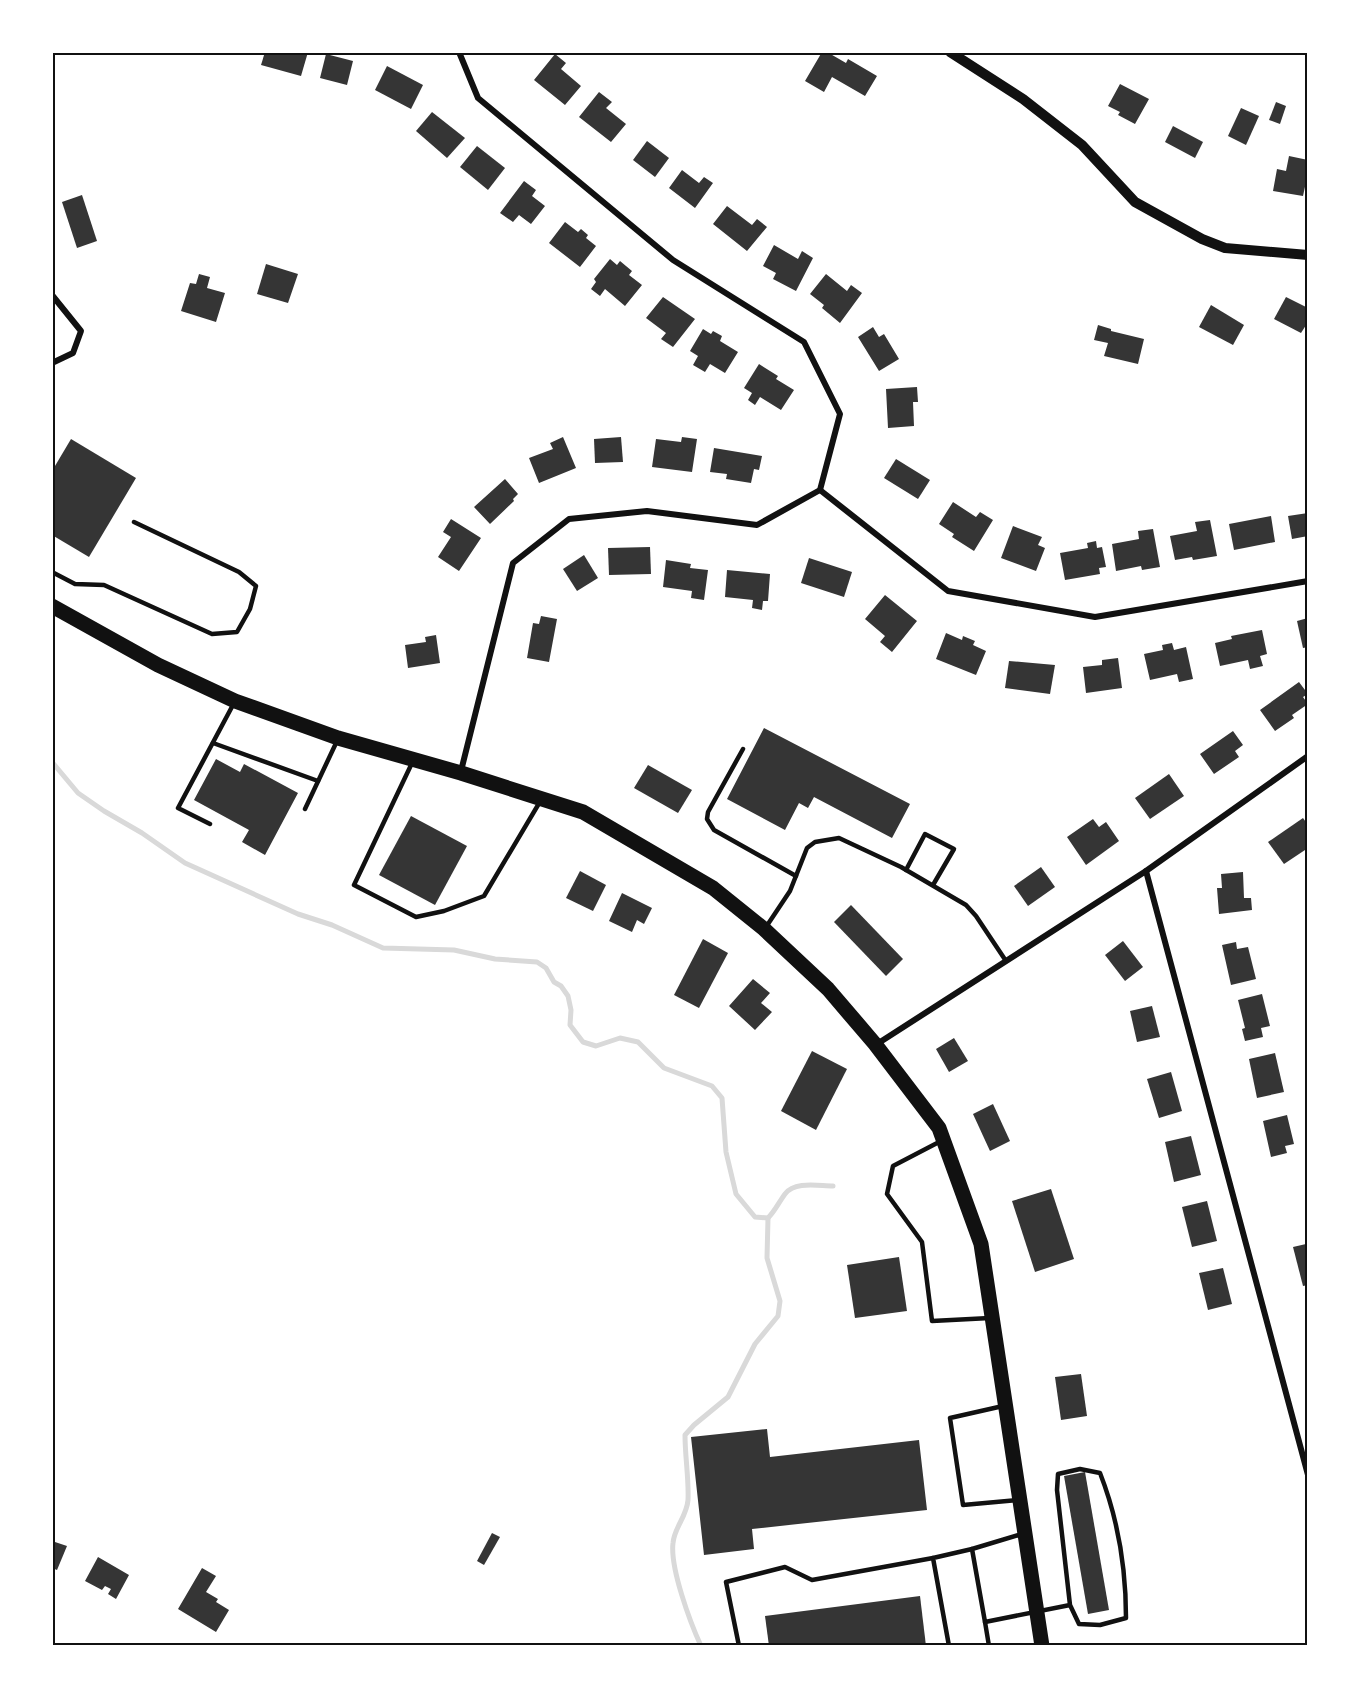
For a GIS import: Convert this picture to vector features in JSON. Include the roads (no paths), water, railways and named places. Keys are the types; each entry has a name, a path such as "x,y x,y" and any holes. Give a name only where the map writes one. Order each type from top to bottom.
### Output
{"main road":[{"path":"52,606 158,665 235,701 338,738 461,773 583,812 713,888 764,929 828,988 875,1044 939,1128 981,1244 1042,1646"}],"street":[{"path":"459,52 478,98 673,260 804,342 840,414 820,490 757,525 648,511 569,519 513,563 461,773"},
{"path":"950,52 1023,99 1082,145 1135,202 1202,239 1225,248 1308,255"},
{"path":"52,295 81,331 73,353 52,363"},
{"path":"820,490 948,591 1095,617 1308,580"},
{"path":"875,1044 1146,871 1308,756"},
{"path":"1146,871 1308,1475"}],"lane":[{"path":"52,572 75,584 104,585 212,634 237,632 250,609 256,586 239,572 134,522"},
{"path":"210,824 178,808 235,701"},
{"path":"305,809 338,738"},
{"path":"213,743 318,781"},
{"path":"743,749 708,812 707,819 714,830 796,876"},
{"path":"413,761 354,885 416,917 444,911 484,896 543,798"},
{"path":"906,870 925,834 954,849 933,885"},
{"path":"764,929 784,902 807,848 816,842 839,838 906,870 966,905 1006,961"},
{"path":"943,1141 893,1166 887,1194 922,1242 932,1321 993,1317"},
{"path":"1006,1405 950,1418 961,1494 963,1505 1020,1500"},
{"path":"1080,1469 1100,1473 1111,1502 1126,1584 1126,1618 1100,1625 1079,1624 1070,1605 1057,1490 1058,1474 1080,1469"},
{"path":"739,1646 726,1582 785,1567 812,1580 933,1558 1025,1533"},
{"path":"972,1549 989,1646"},
{"path":"933,1558 949,1646"},
{"path":"985,1622 1070,1605"}],"waterway":[{"path":"52,762 78,793 185,863 298,914 332,925 383,948 454,950 495,959 537,962 546,968 554,982 561,986 568,996 571,1010 570,1025 583,1042 596,1046 620,1038 638,1042 664,1068 712,1086 722,1098 726,1152 736,1194 755,1217 768,1218 785,1194 795,1187 833,1186"},
{"path":"701,1646 682,1595 673,1554 674,1538 688,1500 685,1435 728,1397 755,1344 778,1316 780,1301 767,1258 768,1218"}]}
